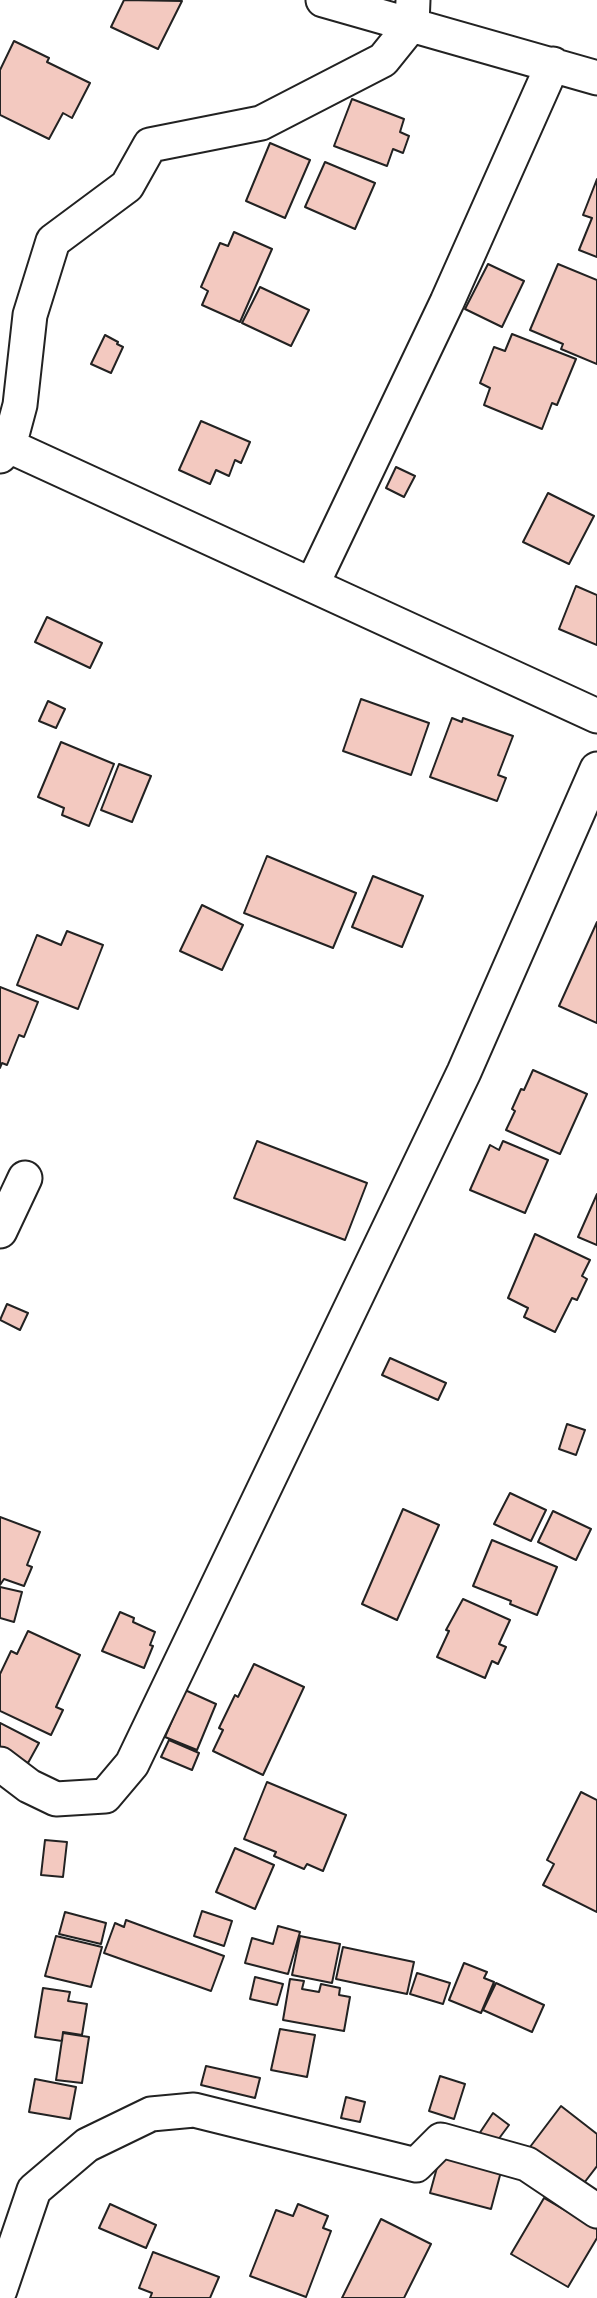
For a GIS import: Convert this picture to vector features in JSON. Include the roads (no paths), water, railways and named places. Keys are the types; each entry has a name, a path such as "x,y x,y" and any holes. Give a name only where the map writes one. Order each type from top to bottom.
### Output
{"street":[{"path":"323,0 412,12 597,78"},
{"path":"412,12 383,60 261,123 150,145 127,186 53,241 30,315 20,405 5,451 312,585 597,716"},
{"path":"312,585 447,302 553,64"},
{"path":"0,1764 29,1786 56,1799 105,1796 132,1764 464,1072 597,769"},
{"path":"0,1231 25,1178"},
{"path":"0,2290 34,2190 87,2145 151,2114 194,2110 416,2165 441,2140 527,2164 597,2211"}]}
